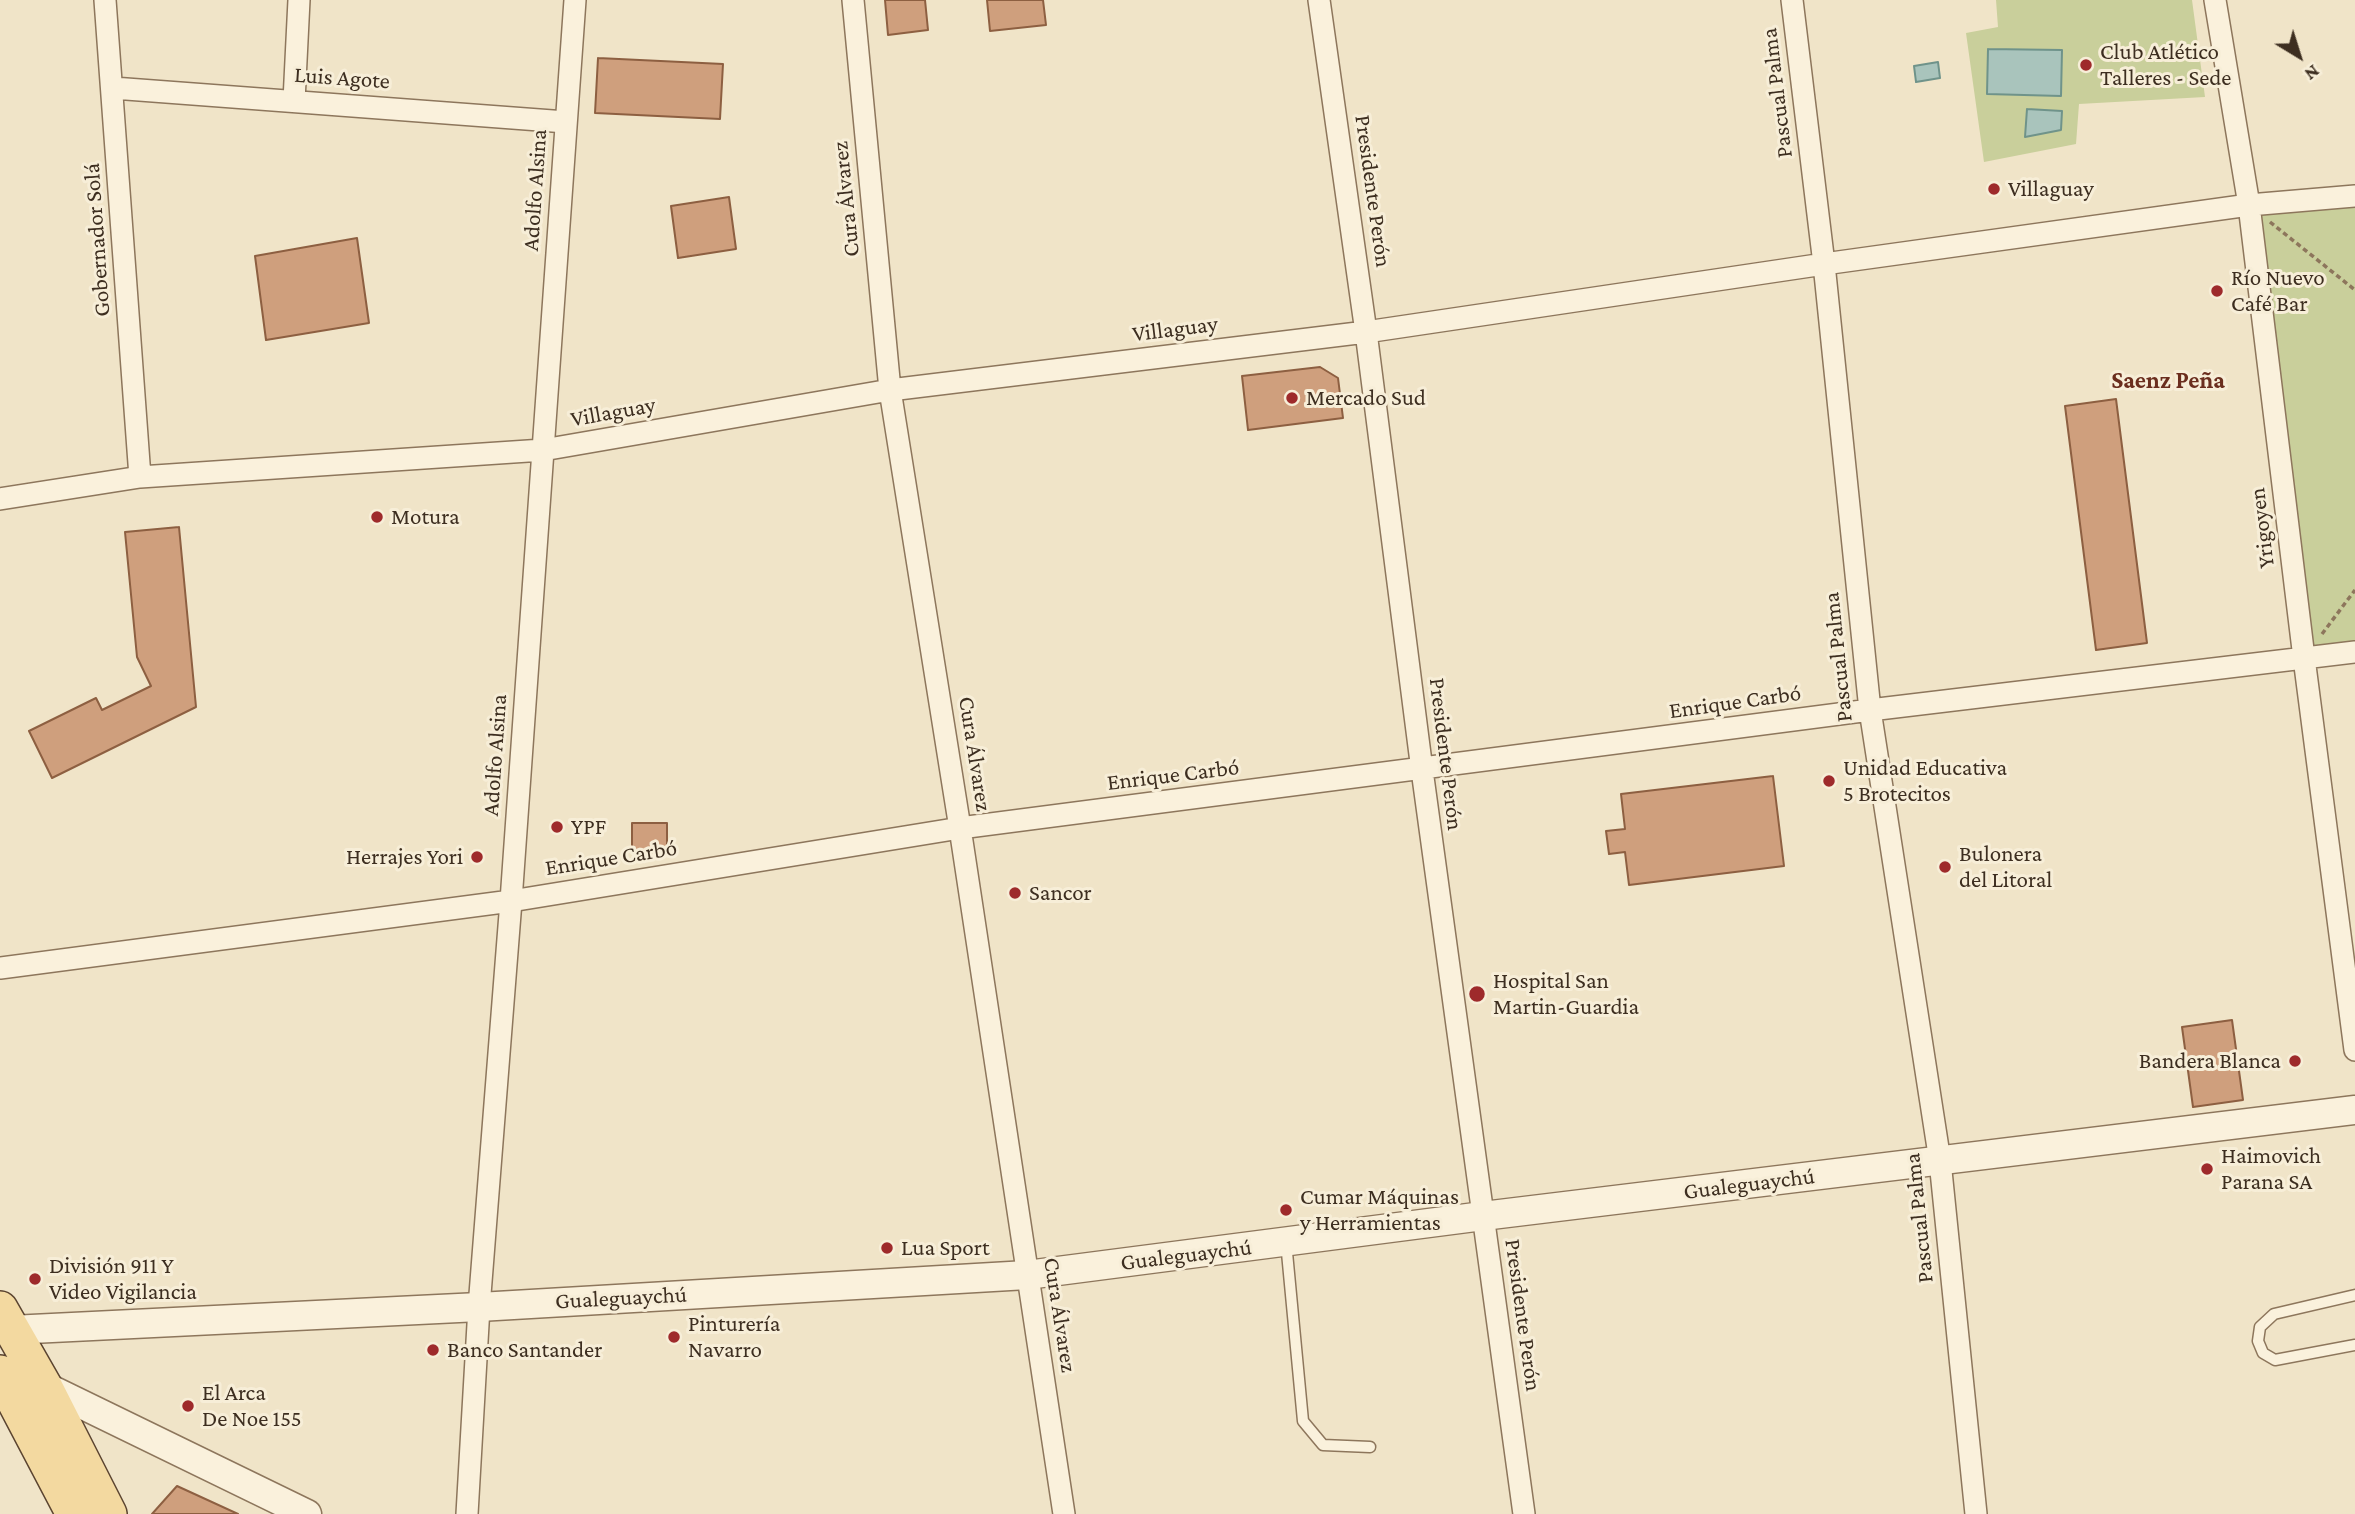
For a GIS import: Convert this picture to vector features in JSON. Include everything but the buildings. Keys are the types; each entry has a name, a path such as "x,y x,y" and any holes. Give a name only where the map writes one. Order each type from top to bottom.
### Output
{"main road":[{"path":"4,1324 44,1386 109,1514"},
{"path":"2,1380 74,1514"}],"street":[{"name":"Gobernador Solá","path":"106,0 140,477"},
{"path":"295,101 299,0"},
{"name":"Adolfo Alsina","path":"467,1514 479,1307 511,901 575,0"},
{"name":"Cura Álvarez","path":"853,0 890,390 960,828 1063,1514"},
{"name":"Presidente Perón","path":"1319,0 1524,1514"},
{"name":"Pascual Palma","path":"1792,0 1824,264 1870,710 1940,1161 1976,1514"},
{"name":"Yrigoyen","path":"2215,0 2249,205 2355,1050"},
{"name":"Luis Agote","path":"113,88 566,122"},
{"name":"Villaguay","path":"0,499 140,477 543,450 890,390 1366,332 1824,264 2249,205 2355,196"},
{"name":"Enrique Carbó","path":"0,968 511,901 960,828 1870,710 2355,652"},
{"name":"Gualeguaychú","path":"4,1324 479,1307 1027,1275 1483,1216 2355,1110"},
{"path":"2,1380 44,1386 307,1514"}],"lane":[{"path":"1286,1242 1303,1422 1324,1445 1370,1447"},
{"path":"2355,1295 2274,1314 2260,1327 2258,1341 2263,1353 2274,1360 2355,1345"}],"path":[{"path":"2249,205 2355,290"},
{"path":"2304,658 2355,590"}],"green space":[{"name":"Club Atlético Talleres - Sede","path":"1996,0 2192,0 2205,97 2079,104 2076,144 1984,162 1966,33 1998,27"},
{"path":"2355,202 2355,643 2313,647 2258,212"}],"water":[{"path":"1988,49 2062,50 2061,96 1987,94"},
{"path":"1938,62 1940,78 1916,82 1914,66"},
{"path":"2027,109 2062,111 2061,130 2025,137"}],"place":[{"name":"Club Atlético Talleres - Sede","path":"2086,65"},
{"name":"Villaguay","path":"1994,189"},
{"name":"Río Nuevo Café Bar","path":"2217,291"},
{"name":"Mercado Sud","path":"1292,398"},
{"name":"Motura","path":"377,517"},
{"name":"Unidad Educativa 5 Brotecitos","path":"1829,781"},
{"name":"YPF","path":"557,827"},
{"name":"Herrajes Yori","path":"477,857"},
{"name":"Bulonera del Litoral","path":"1945,867"},
{"name":"Sancor","path":"1015,893"},
{"name":"Hospital San Martin-Guardia","path":"1477,994"},
{"name":"Bandera Blanca","path":"2295,1061"},
{"name":"Haimovich Parana SA","path":"2207,1169"},
{"name":"Cumar Máquinas y Herramientas","path":"1286,1210"},
{"name":"Lua Sport","path":"887,1248"},
{"name":"División 911 Y Video Vigilancia","path":"35,1279"},
{"name":"Pinturería Navarro","path":"674,1337"},
{"name":"Banco Santander","path":"433,1350"},
{"name":"El Arca De Noe 155","path":"188,1406"}],"district":[{"name":"Saenz Peña","path":"2168,381"}]}
